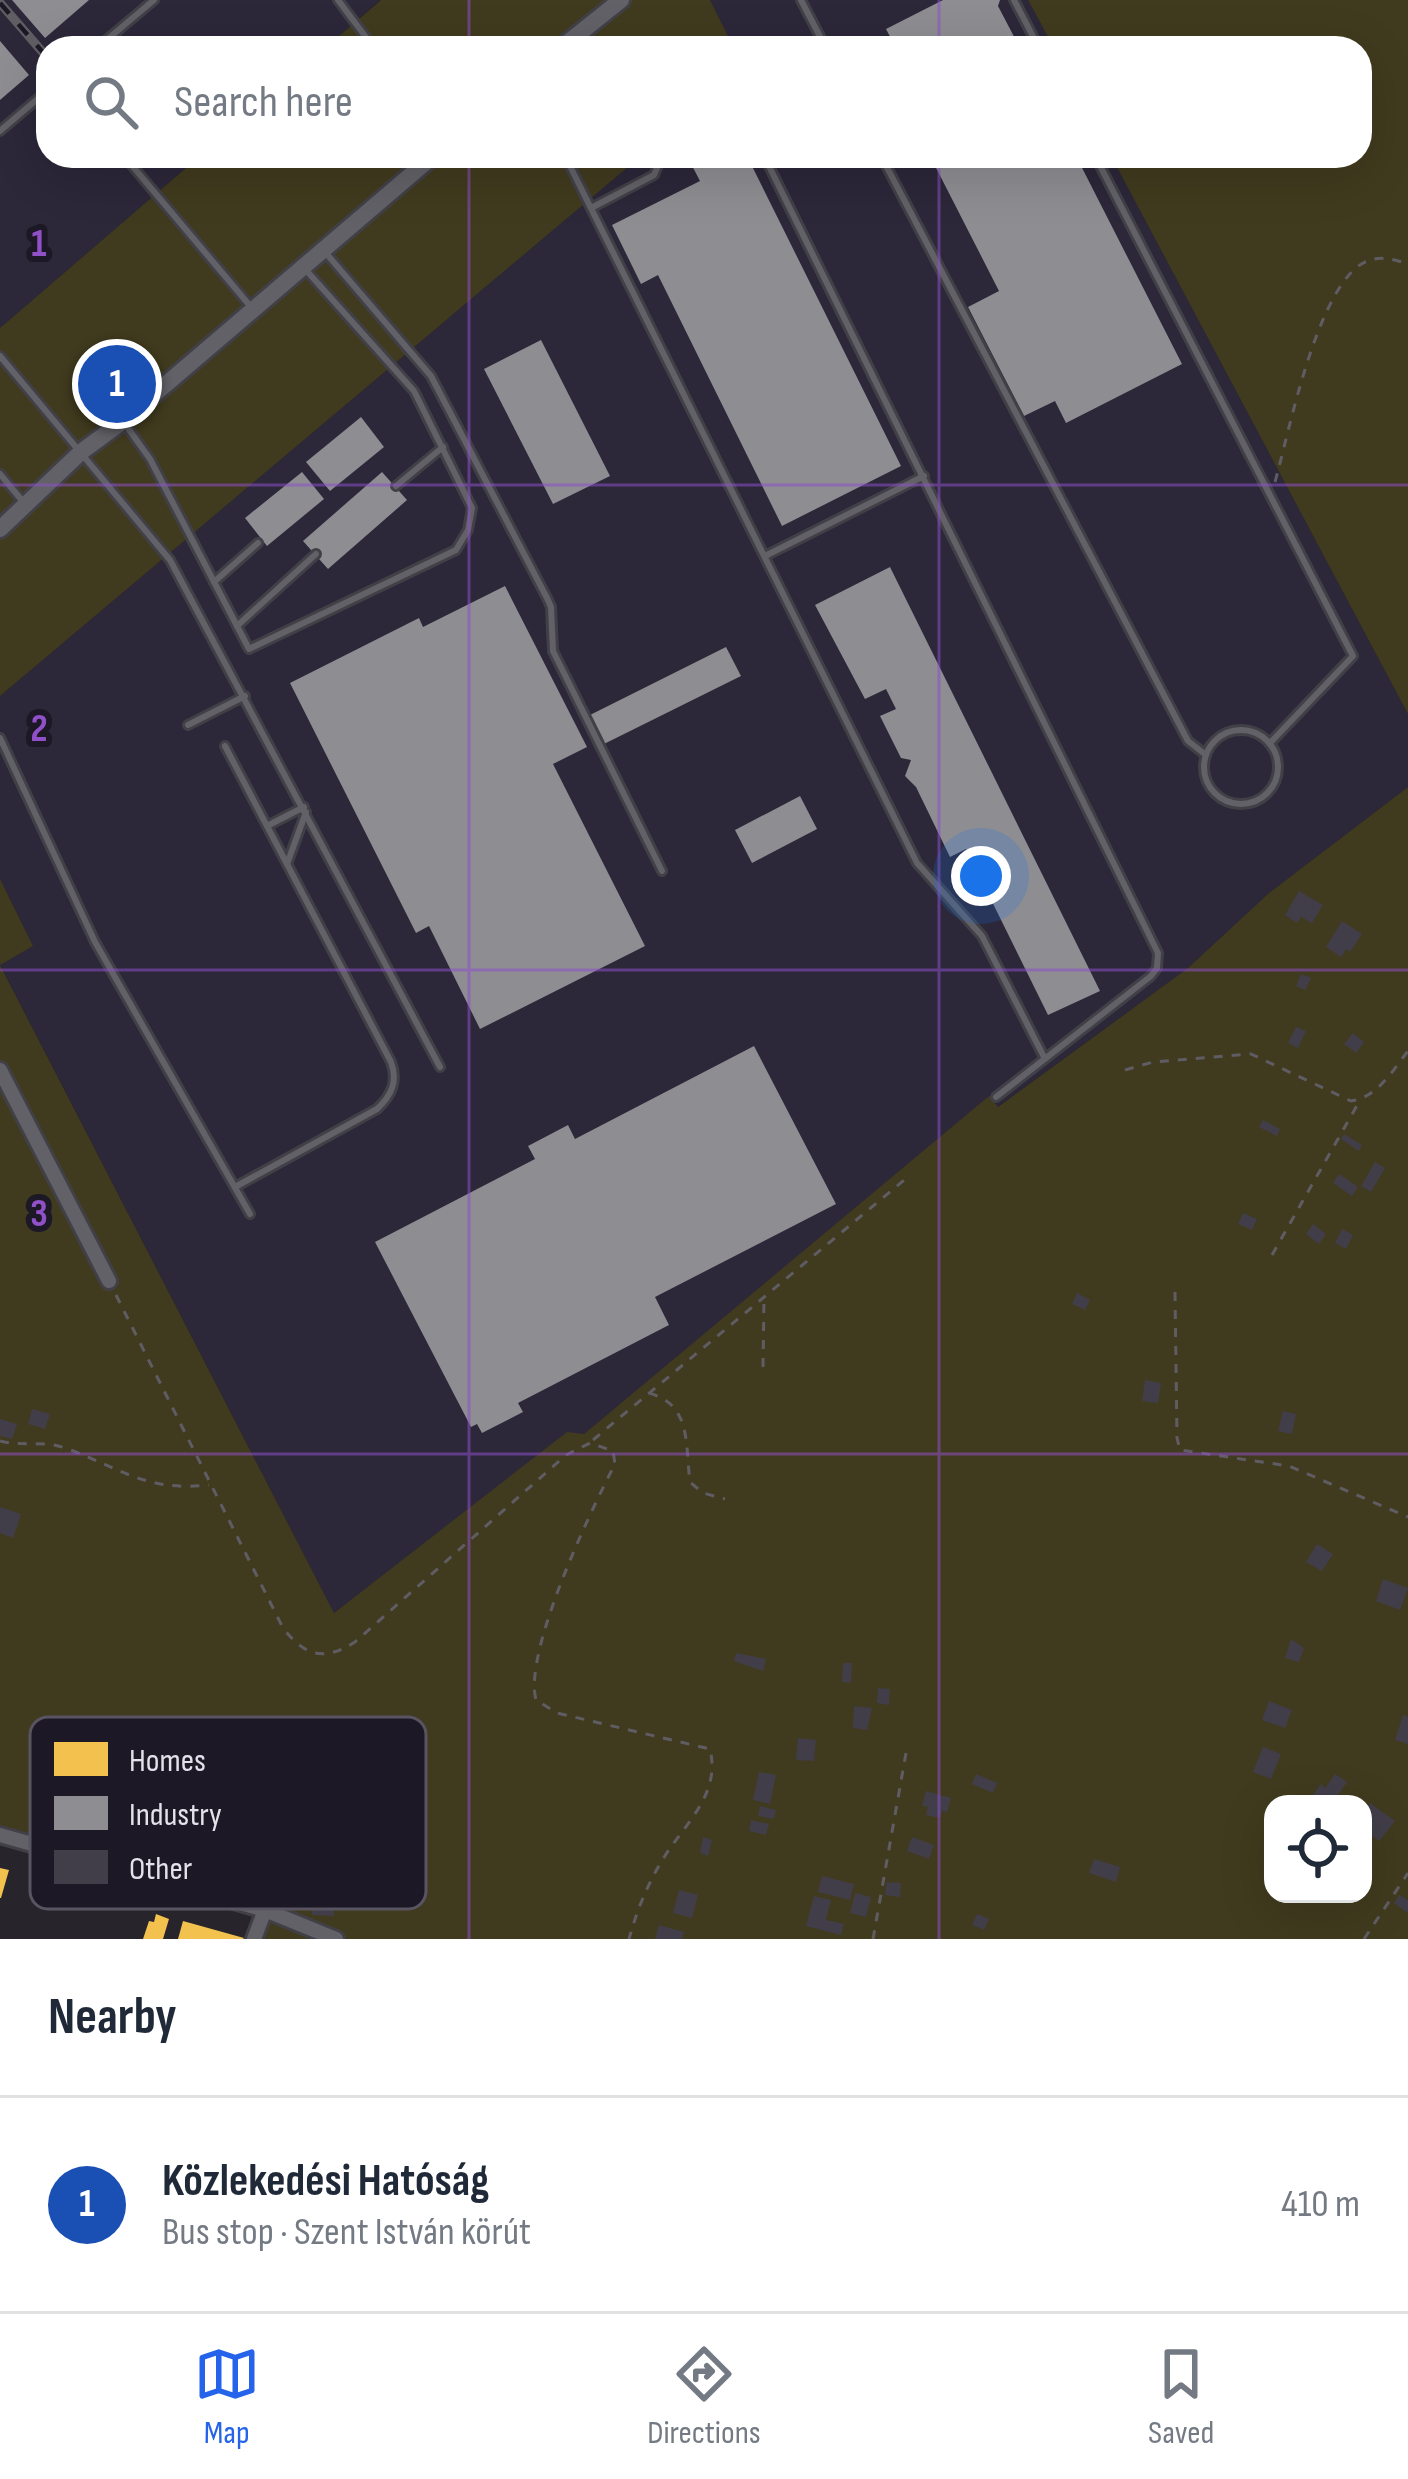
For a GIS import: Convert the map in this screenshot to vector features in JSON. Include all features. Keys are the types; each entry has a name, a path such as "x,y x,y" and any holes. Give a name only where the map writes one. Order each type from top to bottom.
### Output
{"street":[{"path":"576,36 620,0"},
{"path":"0,529 81,452 419,168"},
{"path":"0,1070 109,1281"},
{"path":"0,1834 30,1843"},
{"path":"262,1909 336,1939"},
{"path":"254,1939 265,1910"}],"lane":[{"path":"111,36 154,0"},
{"path":"338,0 365,36"},
{"path":"801,0 820,36"},
{"path":"1014,0 1033,36"},
{"path":"0,131 36,100"},
{"path":"134,168 253,310"},
{"path":"572,168 917,863 982,936 1044,1057"},
{"path":"593,207 654,175 657,168"},
{"path":"770,168 1158,953 1150,976 996,1097"},
{"path":"887,168 1188,741 1207,755"},
{"path":"1101,168 1353,656 1270,743"},
{"path":"323,249 431,376 551,607 553,651 662,871"},
{"path":"123,421 150,459 249,649 456,550 468,530 472,508 414,391 302,266"},
{"path":"0,356 170,560 440,1067"},
{"path":"396,486 443,446"},
{"path":"0,475 27,506"},
{"path":"766,555 924,476"},
{"path":"214,582 258,543"},
{"path":"236,626 316,554"},
{"path":"188,724 244,696"},
{"path":"1235,730 1254,732 1270,743 1278,772 1270,790 1253,802 1233,803 1217,795 1205,772 1207,755 1217,739 1235,730"},
{"path":"0,738 95,942 250,1214"},
{"path":"225,746 391,1062 393,1087 377,1109 235,1187"},
{"path":"267,826 305,809"},
{"path":"287,865 305,809"}],"path":[{"path":"1273,490 1316,330 1346,278 1368,260 1408,264"},
{"path":"1272,1255 1360,1101 1372,1094 1408,1051"},
{"path":"1125,1070 1175,1059 1251,1054 1360,1101"},
{"path":"109,1281 283,1628 298,1648 324,1656 355,1642 566,1455 590,1443 909,1176"},
{"path":"1175,1292 1180,1450 1289,1466 1408,1517"},
{"path":"763,1367 764,1296"},
{"path":"649,1393 674,1403 681,1414 690,1482 703,1493 725,1499"},
{"path":"0,1441 63,1446 135,1480 166,1487 210,1485"},
{"path":"590,1443 613,1451 615,1464 535,1658 536,1700 557,1713 710,1749 714,1765 712,1784 701,1806 641,1899 629,1939"},
{"path":"873,1939 906,1753"},
{"path":"1364,1939 1408,1874"}],"shaded area":[{"path":"0,0 380,0 339,36 36,36 36,168 186,168 0,328"},
{"path":"381,0 710,0 728,36 339,36"},
{"path":"710,0 1028,0 1048,36 728,36"},
{"path":"1028,0 1408,0 1408,714 1117,168 1372,168 1372,36 1048,36"},
{"path":"186,168 627,168 0,696 0,328"},
{"path":"627,168 1117,168 1408,714 1408,787 1269,893 1188,968 997,1107 989,1097 584,1434 567,1433 334,1613 0,964 33,946 0,879 0,696"},
{"path":"1408,787 1408,1939 263,1939 277,1909 426,1909 426,1717 30,1717 30,1833 0,1825 0,965 334,1613 567,1432 584,1434 989,1096 998,1107 1188,968 1269,893"},
{"path":"0,879 33,946 0,965"}],"building: Homes":[{"path":"0,1868 9,1870 1,1898 0,1898"},
{"path":"156,1914 169,1919 163,1939 143,1939 149,1921 154,1922"},
{"path":"183,1921 244,1938 178,1939"}],"building: Industry":[{"path":"12,0 89,0 47,36"},
{"path":"943,0 1000,0 998,6 1014,36 890,36 886,29"},
{"path":"0,41 29,75 0,100"},
{"path":"693,168 753,168 901,466 782,526 658,275 641,284 612,225 700,181"},
{"path":"936,168 1082,168 1182,364 1066,423 1055,401 1024,416 968,307 999,291"},
{"path":"541,340 610,476 553,504 484,369"},
{"path":"361,417 384,447 330,491 306,462"},
{"path":"302,472 324,499 267,546 245,518"},
{"path":"382,472 407,500 328,569 303,541"},
{"path":"890,567 1100,991 1048,1015 966,849 950,857 916,787 905,776 911,760 901,758 880,716 896,709 886,689 865,699 815,605"},
{"path":"505,586 587,747 553,764 645,946 480,1029 429,926 416,933 290,683 419,618 423,627"},
{"path":"726,647 741,676 604,744 590,715"},
{"path":"800,796 817,829 752,863 735,830"},
{"path":"754,1046 836,1204 655,1297 669,1325 518,1403 523,1412 482,1433 477,1424 471,1427 375,1242 535,1159 528,1146 568,1125 575,1139"}],"building: Other":[{"path":"1299,891 1323,905 1312,923 1301,917 1297,923 1285,915"},
{"path":"1342,921 1362,934 1341,957 1326,947"},
{"path":"1301,974 1311,978 1305,990 1296,986"},
{"path":"1296,1027 1306,1031 1298,1048 1288,1043"},
{"path":"1353,1033 1364,1042 1356,1053 1344,1044"},
{"path":"1263,1120 1280,1129 1277,1136 1259,1127"},
{"path":"1344,1134 1362,1145 1359,1151 1341,1139"},
{"path":"1375,1162 1385,1168 1371,1192 1361,1186"},
{"path":"1339,1174 1358,1187 1352,1196 1333,1183"},
{"path":"1243,1213 1257,1219 1252,1230 1238,1224"},
{"path":"1313,1224 1326,1234 1319,1244 1306,1234"},
{"path":"1342,1229 1353,1235 1346,1249 1335,1243"},
{"path":"1077,1293 1090,1300 1085,1310 1072,1304"},
{"path":"1145,1380 1161,1383 1158,1403 1142,1401"},
{"path":"32,1409 50,1414 45,1429 28,1424"},
{"path":"1283,1411 1296,1414 1292,1434 1278,1431"},
{"path":"0,1419 17,1424 12,1439 0,1436"},
{"path":"0,1507 21,1514 13,1538 0,1533"},
{"path":"1317,1544 1333,1554 1322,1571 1306,1562"},
{"path":"1383,1579 1408,1588 1400,1610 1376,1601"},
{"path":"1291,1639 1304,1648 1299,1662 1285,1658"},
{"path":"736,1653 766,1659 763,1671 734,1661"},
{"path":"843,1663 852,1663 851,1683 842,1682"},
{"path":"878,1688 890,1689 889,1705 877,1703"},
{"path":"1269,1701 1292,1710 1285,1728 1262,1720"},
{"path":"854,1706 872,1708 867,1730 853,1728"},
{"path":"1403,1715 1408,1717 1408,1744 1395,1740"},
{"path":"798,1738 816,1740 814,1761 796,1760"},
{"path":"1263,1747 1281,1754 1271,1779 1253,1772"},
{"path":"759,1772 776,1775 770,1804 753,1800"},
{"path":"976,1774 997,1783 993,1793 972,1784"},
{"path":"1335,1774 1347,1782 1338,1795 1313,1795 1321,1784 1325,1788"},
{"path":"926,1791 951,1798 940,1818 926,1815 928,1807 922,1806"},
{"path":"1372,1804 1395,1821 1379,1841 1372,1836"},
{"path":"760,1806 776,1810 774,1819 758,1816"},
{"path":"751,1820 769,1824 766,1835 749,1831"},
{"path":"703,1837 712,1840 708,1856 700,1853"},
{"path":"912,1837 934,1845 929,1859 907,1851"},
{"path":"1094,1859 1120,1867 1116,1882 1089,1873"},
{"path":"822,1876 854,1884 850,1900 818,1892"},
{"path":"887,1882 901,1883 900,1897 885,1895"},
{"path":"679,1890 698,1895 692,1918 673,1913"},
{"path":"855,1893 871,1897 866,1917 850,1913"},
{"path":"1399,1895 1408,1900 1408,1913 1394,1903"},
{"path":"814,1896 831,1900 826,1920 844,1924 841,1935 806,1926"},
{"path":"312,1909 334,1909 334,1916 312,1915"},
{"path":"977,1914 989,1919 984,1930 972,1925"},
{"path":"659,1925 684,1932 682,1939 655,1939"}],"railway":[{"path":"0,3 36,44"}],"place":[{"name":"Közlekedési Hatóság","path":"117,384"}]}
